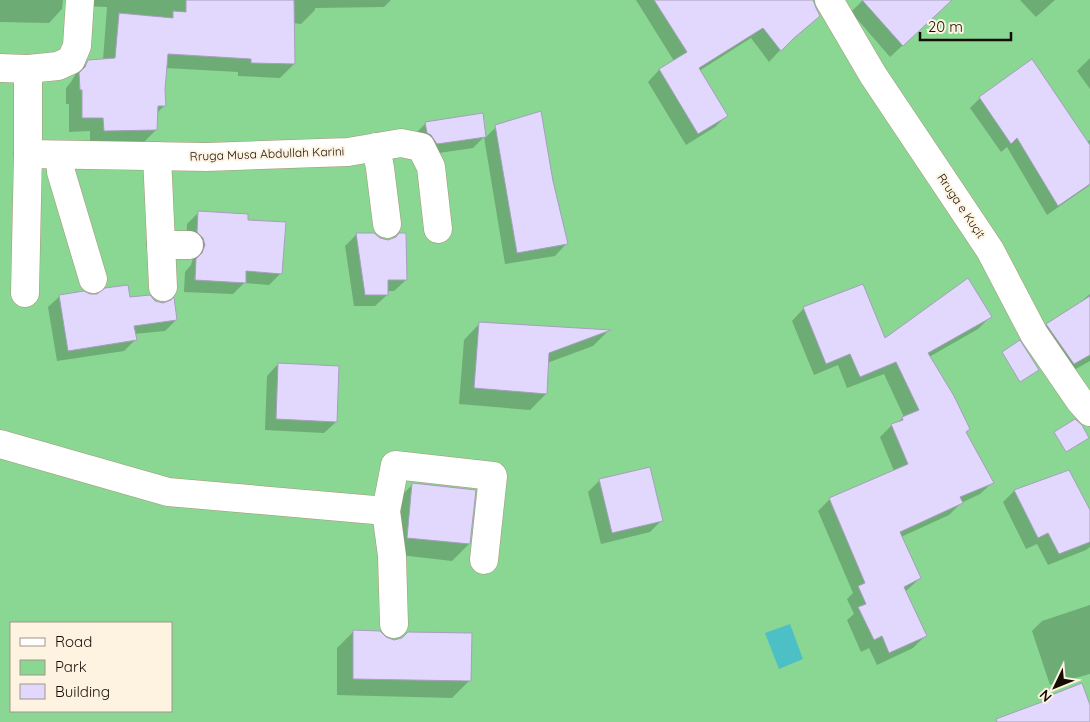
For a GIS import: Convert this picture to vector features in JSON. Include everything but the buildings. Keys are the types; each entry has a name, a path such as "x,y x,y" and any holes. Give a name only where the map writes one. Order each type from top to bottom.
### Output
{"street":[{"path":"0,68 28,69 58,66 71,60 77,46 80,0"},
{"name":"Rruga e Kuçit","path":"829,0 873,75 990,250 1034,334 1080,401 1090,412"},
{"path":"25,293 28,69"},
{"name":"Rruga Musa Abdullah Karini","path":"28,154 207,157 348,152 401,143 421,147 431,167 438,229"},
{"path":"376,147 387,224"},
{"path":"60,155 62,172 93,279"},
{"path":"157,156 163,287"},
{"path":"161,245 189,245"},
{"path":"0,444 168,492 386,511"},
{"path":"394,624 392,556 386,511 395,465 493,476 484,560"}],"green space":[{"path":"0,0 1090,0 1090,722 0,722"}],"water":[{"path":"790,624 803,659 779,669 765,633"}]}
